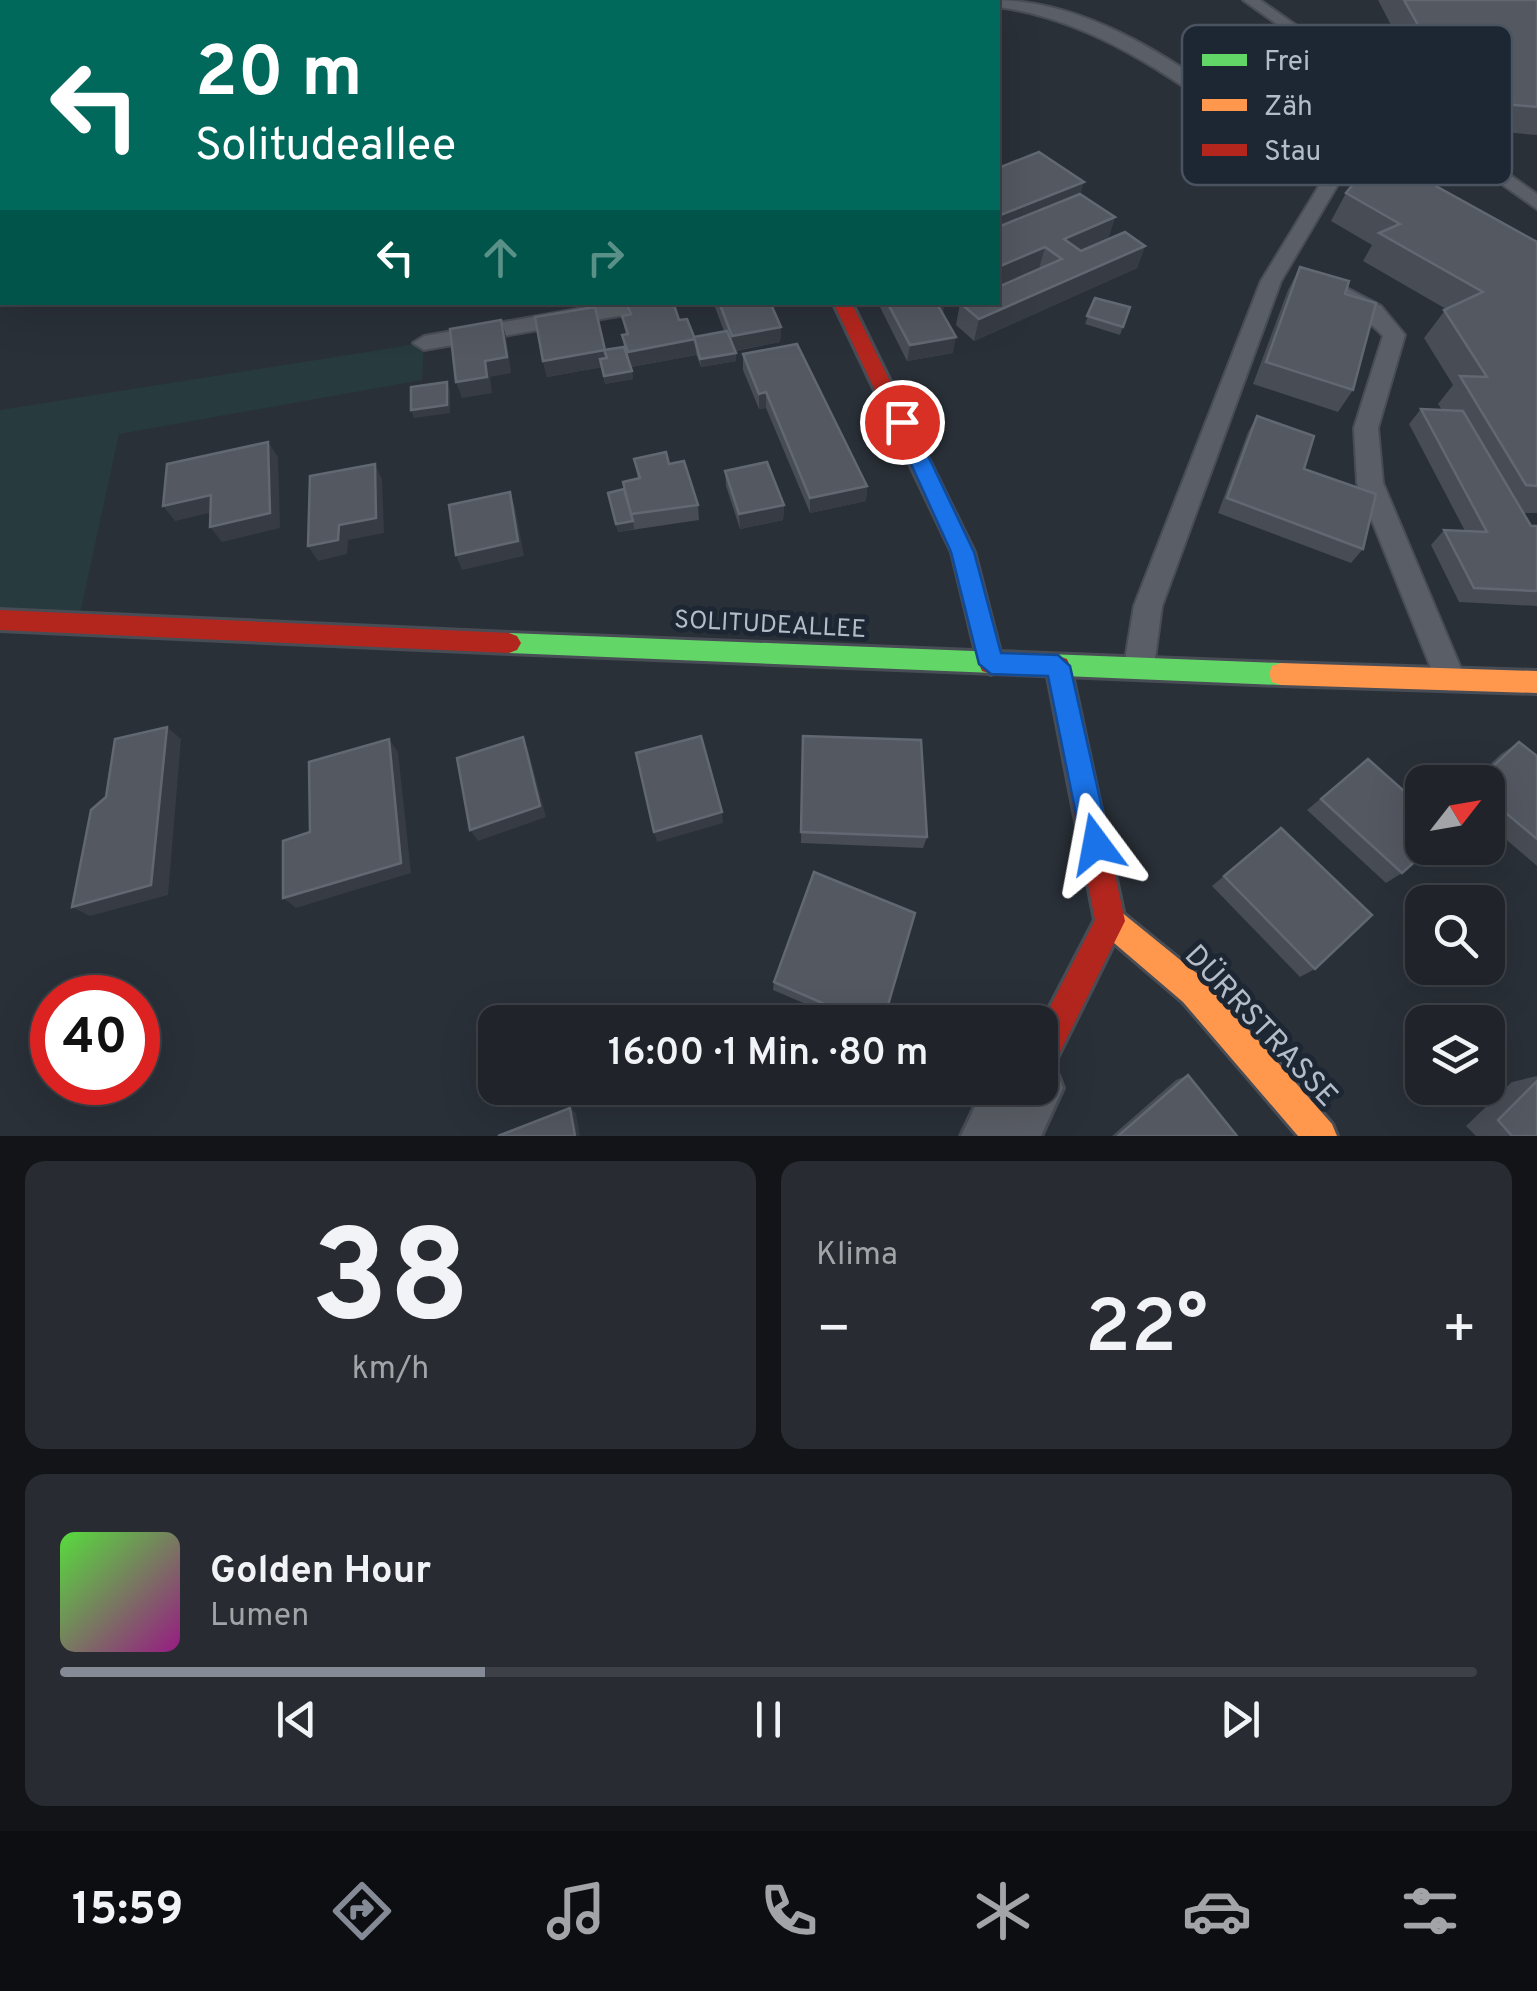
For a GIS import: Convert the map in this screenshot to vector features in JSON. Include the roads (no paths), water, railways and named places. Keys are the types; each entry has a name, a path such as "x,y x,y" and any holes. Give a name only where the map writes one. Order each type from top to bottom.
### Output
{"street":[{"path":"843,305 962,552 991,664"},
{"name":"SOLITUDEALLEE","path":"0,620 991,664 1537,682"},
{"path":"1058,666 1110,921 1058,1024"},
{"name":"DÜRRSTRASSE","path":"1110,921 1194,991 1320,1136"},
{"path":"1000,1136 1016,1105"}],"lane":[{"path":"1250,0 1285,25"},
{"path":"1000,3 1033,3 1093,25 1182,83"},
{"path":"1139,666 1148,606 1278,268 1327,185"},
{"path":"1512,185 1537,203"},
{"path":"1278,268 1359,301 1386,323 1394,336 1366,428 1370,484 1450,678"},
{"path":"424,344 642,305"}]}
